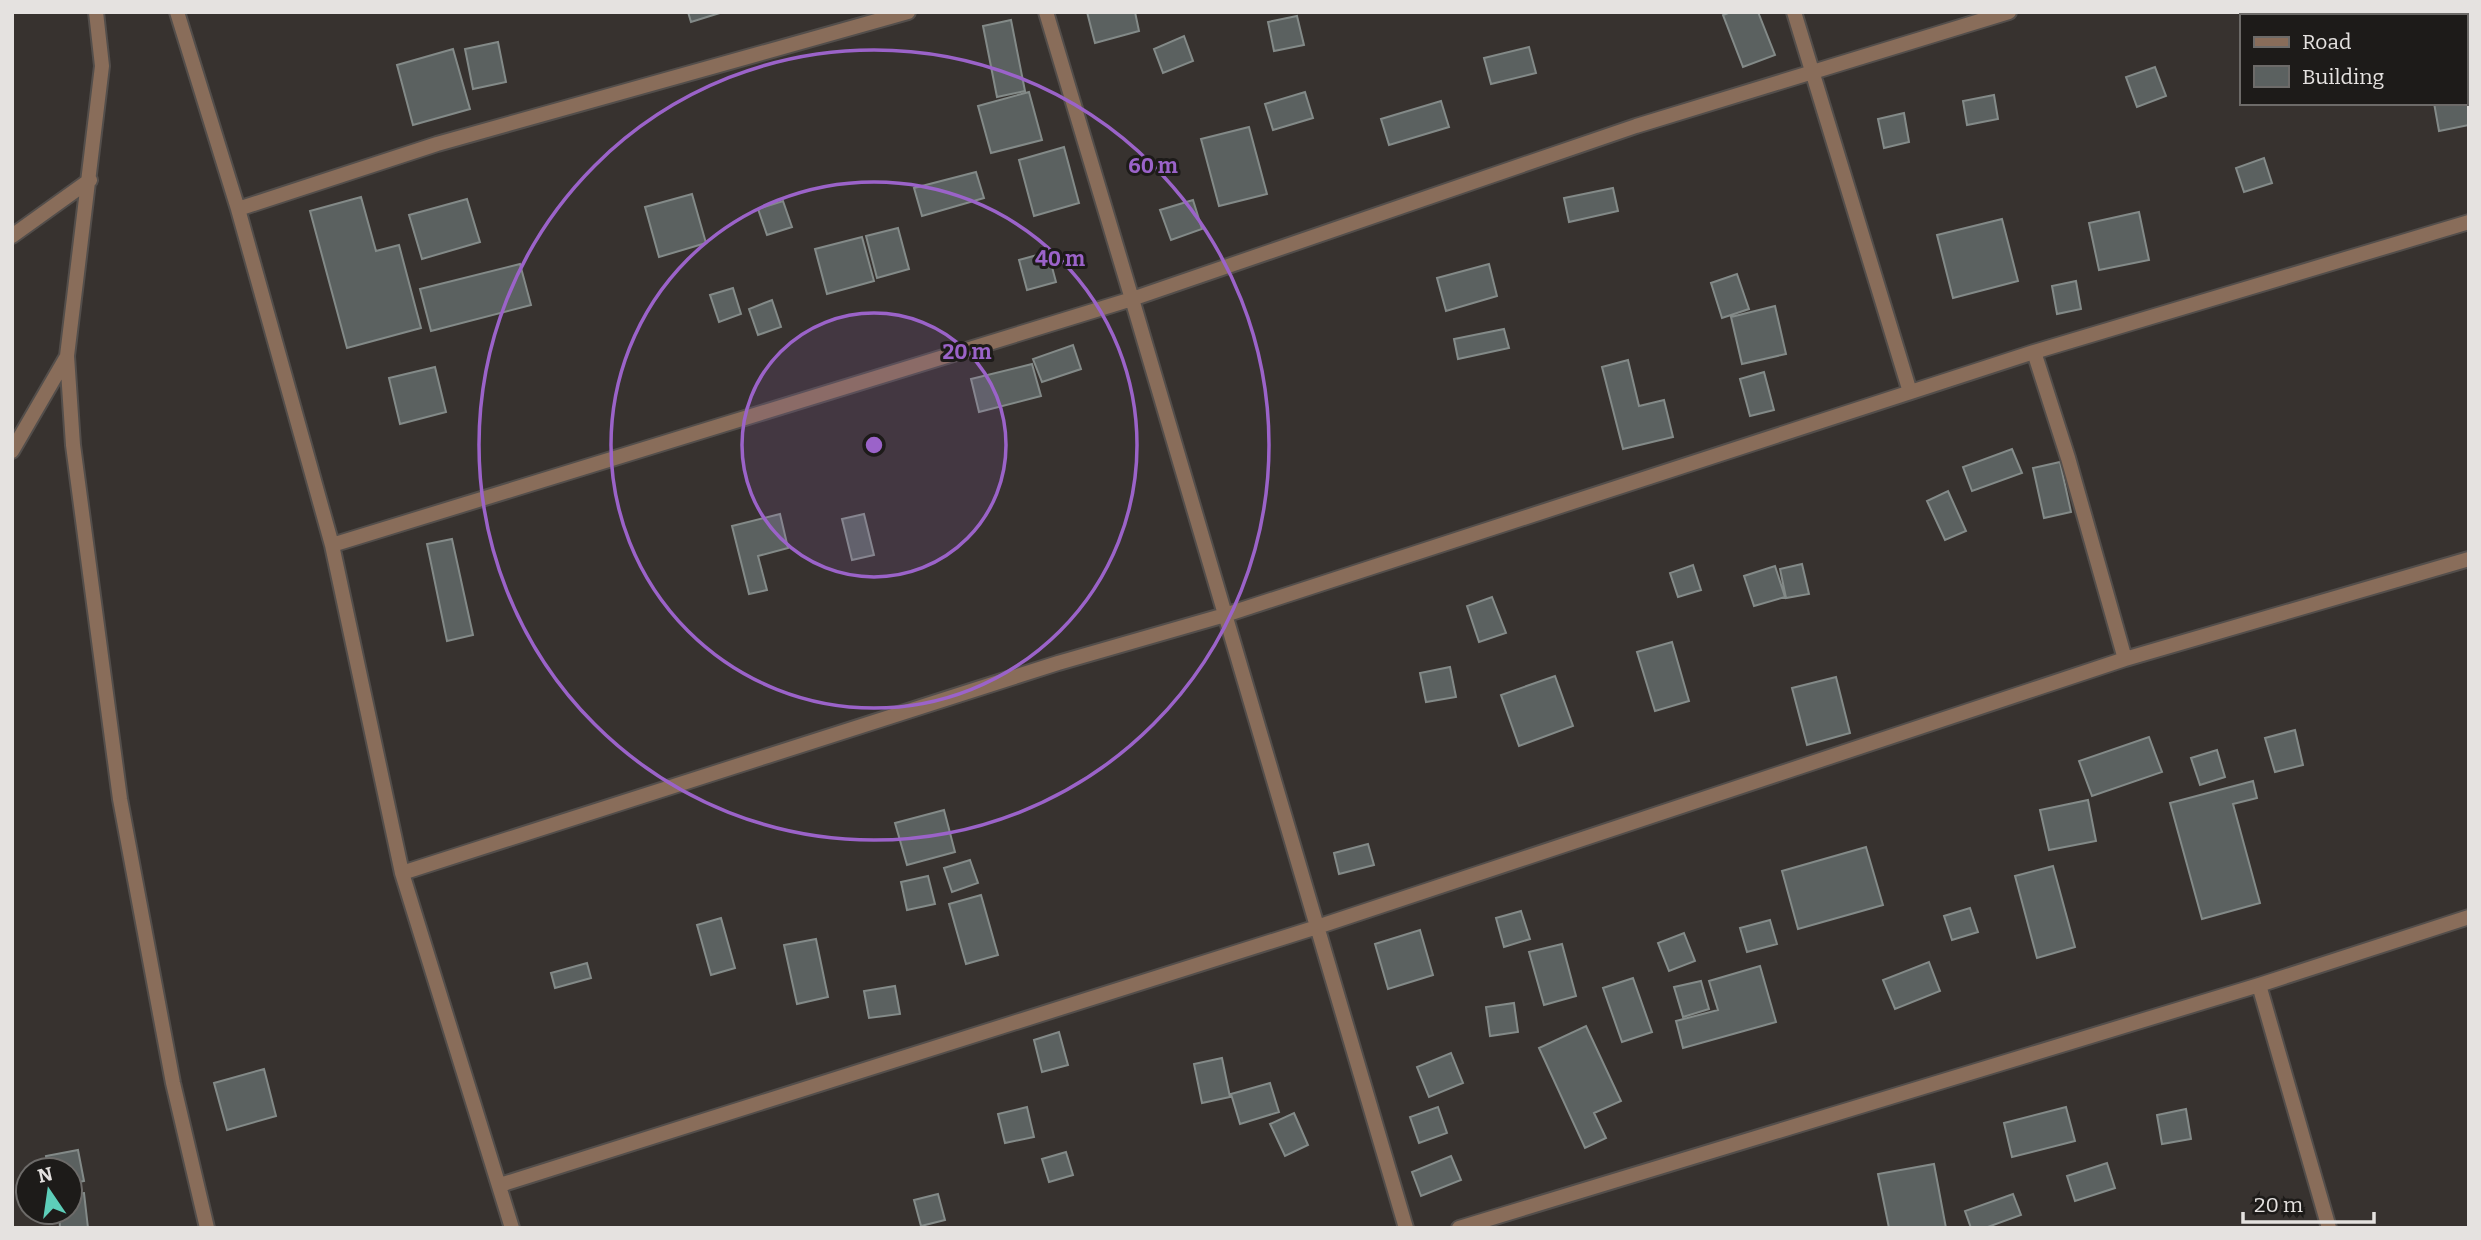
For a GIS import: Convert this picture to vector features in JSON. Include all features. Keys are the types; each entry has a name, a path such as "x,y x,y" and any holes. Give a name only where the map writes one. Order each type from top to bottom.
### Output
{"street":[{"path":"96,12 102,66 67,356 73,445 120,799 173,1083 207,1228"},
{"path":"177,12 238,209 332,545 402,873 512,1228"},
{"path":"238,209 437,144 908,12"},
{"path":"1046,12 1406,1228"},
{"path":"1794,12 1910,393"},
{"path":"332,545 1132,299 1636,126 2009,12"},
{"path":"12,236 90,180"},
{"path":"402,873 1058,663 1225,615 2034,352 2469,222"},
{"path":"2034,352 2126,659"},
{"path":"12,450 67,356"},
{"path":"500,1185 1317,927 2126,659 2469,559"},
{"path":"1459,1228 2259,985 2469,917"},
{"path":"2259,985 2329,1228"}],"building":[{"path":"688,12 723,12 691,22"},
{"path":"1087,12 1135,12 1139,31 1095,43"},
{"path":"1731,12 1758,12 1775,55 1743,67 1723,15"},
{"path":"2375,12 2436,14 2376,14"},
{"path":"2469,12 2469,29 2467,14 2460,14"},
{"path":"1297,16 1304,45 1274,51 1268,22"},
{"path":"1011,20 1025,91 997,97 983,26"},
{"path":"1184,36 1193,61 1163,73 1154,49"},
{"path":"498,42 506,82 473,89 465,49"},
{"path":"1529,47 1536,73 1491,84 1484,58"},
{"path":"453,49 470,109 413,125 397,65"},
{"path":"2155,67 2166,96 2137,107 2126,77"},
{"path":"2467,86 2469,125 2439,131 2434,105 2467,105"},
{"path":"1029,92 1042,140 991,153 978,106"},
{"path":"1305,92 1313,118 1273,130 1265,104"},
{"path":"1994,95 1998,119 1967,125 1963,101"},
{"path":"1441,101 1449,127 1389,145 1381,119"},
{"path":"1904,113 1909,142 1884,148 1878,119"},
{"path":"1249,127 1267,194 1219,206 1201,139"},
{"path":"1064,147 1079,203 1034,216 1019,160"},
{"path":"2264,158 2272,183 2244,192 2236,168"},
{"path":"976,172 984,198 922,216 914,188"},
{"path":"1613,188 1618,211 1569,222 1564,198"},
{"path":"692,194 706,243 659,257 645,207"},
{"path":"361,197 376,251 399,245 421,328 347,348 310,211"},
{"path":"467,199 480,242 422,259 409,215"},
{"path":"1193,200 1202,229 1171,240 1160,210"},
{"path":"783,201 792,227 767,235 758,209"},
{"path":"2139,212 2149,260 2099,270 2089,223"},
{"path":"2002,219 2018,281 1953,298 1937,235"},
{"path":"898,228 909,269 877,278 866,236"},
{"path":"862,237 874,281 827,294 815,249"},
{"path":"1048,252 1056,282 1027,290 1019,260"},
{"path":"520,264 531,305 431,331 420,289"},
{"path":"1489,264 1497,296 1446,311 1437,278"},
{"path":"1737,274 1749,309 1722,318 1711,283"},
{"path":"2076,281 2081,309 2057,314 2052,286"},
{"path":"733,288 741,314 719,322 710,295"},
{"path":"772,300 781,327 758,335 749,309"},
{"path":"1775,306 1786,354 1742,364 1731,317"},
{"path":"1504,329 1509,348 1458,359 1454,339"},
{"path":"1073,345 1081,369 1042,382 1033,359"},
{"path":"1628,360 1639,406 1664,400 1673,437 1623,449 1602,367"},
{"path":"1032,364 1041,396 979,412 971,379"},
{"path":"435,367 446,412 400,424 389,378"},
{"path":"1764,372 1774,410 1750,416 1740,379"},
{"path":"2012,449 2022,473 1972,491 1963,467"},
{"path":"2060,462 2071,512 2044,518 2033,468"},
{"path":"1948,491 1966,531 1945,540 1927,501"},
{"path":"780,514 788,548 758,556 767,590 749,594 732,526"},
{"path":"864,514 874,555 852,560 842,519"},
{"path":"452,539 473,635 447,641 427,544"},
{"path":"1802,564 1809,594 1786,598 1780,569"},
{"path":"1693,565 1701,590 1678,597 1670,573"},
{"path":"1775,566 1785,597 1754,606 1744,576"},
{"path":"1492,597 1506,633 1479,642 1467,606"},
{"path":"1672,642 1689,701 1655,711 1637,652"},
{"path":"1450,667 1456,697 1426,702 1420,673"},
{"path":"1555,676 1573,726 1519,746 1501,695"},
{"path":"1836,677 1850,733 1807,745 1792,688"},
{"path":"2295,730 2303,765 2275,772 2265,738"},
{"path":"2149,737 2162,772 2092,796 2079,761"},
{"path":"2217,750 2225,777 2200,785 2191,758"},
{"path":"2253,781 2257,798 2233,804 2260,903 2202,919 2170,803"},
{"path":"2088,800 2096,841 2049,850 2040,810"},
{"path":"944,810 955,852 907,865 895,823"},
{"path":"1368,844 1374,865 1339,874 1334,853"},
{"path":"1866,847 1883,905 1798,929 1782,871"},
{"path":"970,860 978,883 952,892 944,868"},
{"path":"2053,866 2075,947 2037,958 2015,876"},
{"path":"928,876 935,904 907,910 901,882"},
{"path":"981,895 998,955 966,964 949,904"},
{"path":"1970,908 1978,932 1952,940 1944,916"},
{"path":"1521,911 1530,939 1504,947 1496,918"},
{"path":"721,918 735,968 711,975 697,925"},
{"path":"1770,920 1777,944 1747,952 1740,928"},
{"path":"1420,930 1433,975 1388,989 1375,944"},
{"path":"1684,933 1695,961 1669,971 1658,943"},
{"path":"816,939 828,997 797,1004 784,945"},
{"path":"1562,944 1576,996 1544,1005 1529,952"},
{"path":"1929,962 1940,991 1895,1009 1883,980"},
{"path":"587,963 591,978 555,988 551,973"},
{"path":"1760,966 1776,1022 1683,1048 1676,1021 1718,1010 1709,981"},
{"path":"1633,978 1652,1032 1622,1042 1603,988"},
{"path":"1701,981 1709,1009 1683,1017 1674,987"},
{"path":"895,986 900,1014 869,1018 864,991"},
{"path":"1514,1003 1518,1032 1490,1036 1486,1007"},
{"path":"1586,1026 1621,1101 1594,1113 1606,1138 1585,1148 1539,1048"},
{"path":"1059,1032 1068,1065 1042,1072 1034,1040"},
{"path":"1451,1053 1463,1083 1429,1097 1417,1067"},
{"path":"1222,1058 1230,1097 1202,1103 1194,1064"},
{"path":"264,1069 276,1116 227,1130 214,1083"},
{"path":"1270,1083 1279,1112 1240,1124 1231,1094"},
{"path":"1027,1107 1034,1137 1005,1143 998,1114"},
{"path":"1438,1107 1447,1133 1419,1143 1410,1117"},
{"path":"2066,1107 2075,1141 2012,1157 2004,1123"},
{"path":"2186,1109 2191,1139 2162,1144 2157,1115"},
{"path":"1294,1113 1308,1145 1285,1156 1270,1124"},
{"path":"78,1150 79,1156 46,1156"},
{"path":"1066,1152 1073,1175 1049,1182 1042,1159"},
{"path":"1451,1156 1461,1180 1421,1196 1412,1172"},
{"path":"2107,1163 2115,1188 2075,1201 2067,1176"},
{"path":"1934,1164 1946,1228 1889,1228 1878,1174"},
{"path":"84,1193 88,1228 60,1228 84,1226"},
{"path":"938,1194 945,1220 921,1226 914,1200"},
{"path":"2013,1194 2021,1215 1985,1228 1971,1228 1965,1211"}]}
